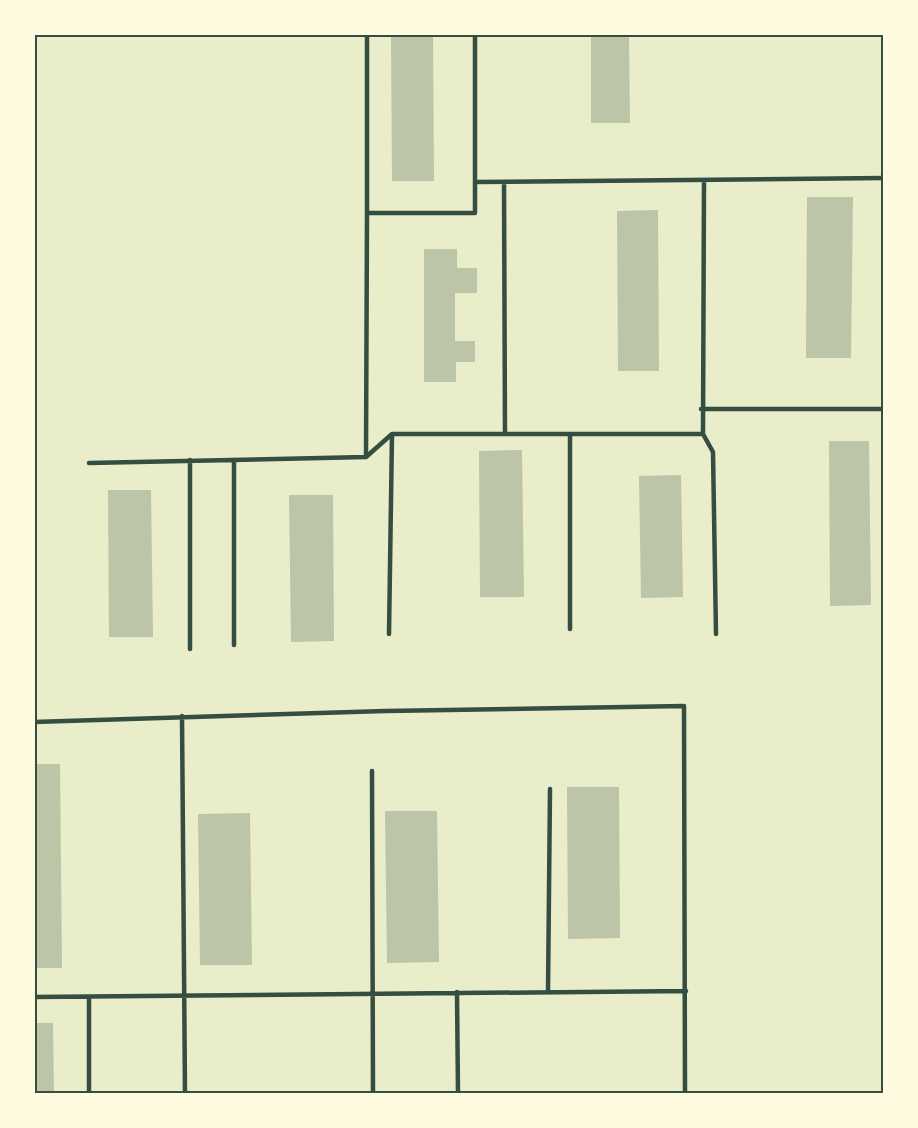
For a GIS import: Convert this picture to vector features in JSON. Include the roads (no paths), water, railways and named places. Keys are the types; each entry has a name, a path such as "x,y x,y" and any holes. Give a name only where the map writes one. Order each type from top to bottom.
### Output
{"lane":[{"path":"366,457 367,34"},
{"path":"367,213 475,213 475,34"},
{"path":"475,182 884,178"},
{"path":"704,180 701,409 703,434 713,452 716,634"},
{"path":"504,182 505,434"},
{"path":"701,409 884,409"},
{"path":"89,462 366,457 392,434 703,434"},
{"path":"389,634 392,434"},
{"path":"570,434 570,629"},
{"path":"190,460 190,649"},
{"path":"234,460 234,645"},
{"path":"34,722 182,716 684,706 687,991 685,1094"},
{"path":"182,716 185,1094"},
{"path":"372,771 373,1094"},
{"path":"548,992 550,789"},
{"path":"34,997 687,991"},
{"path":"457,992 458,1094"},
{"path":"89,997 89,1094"}]}
